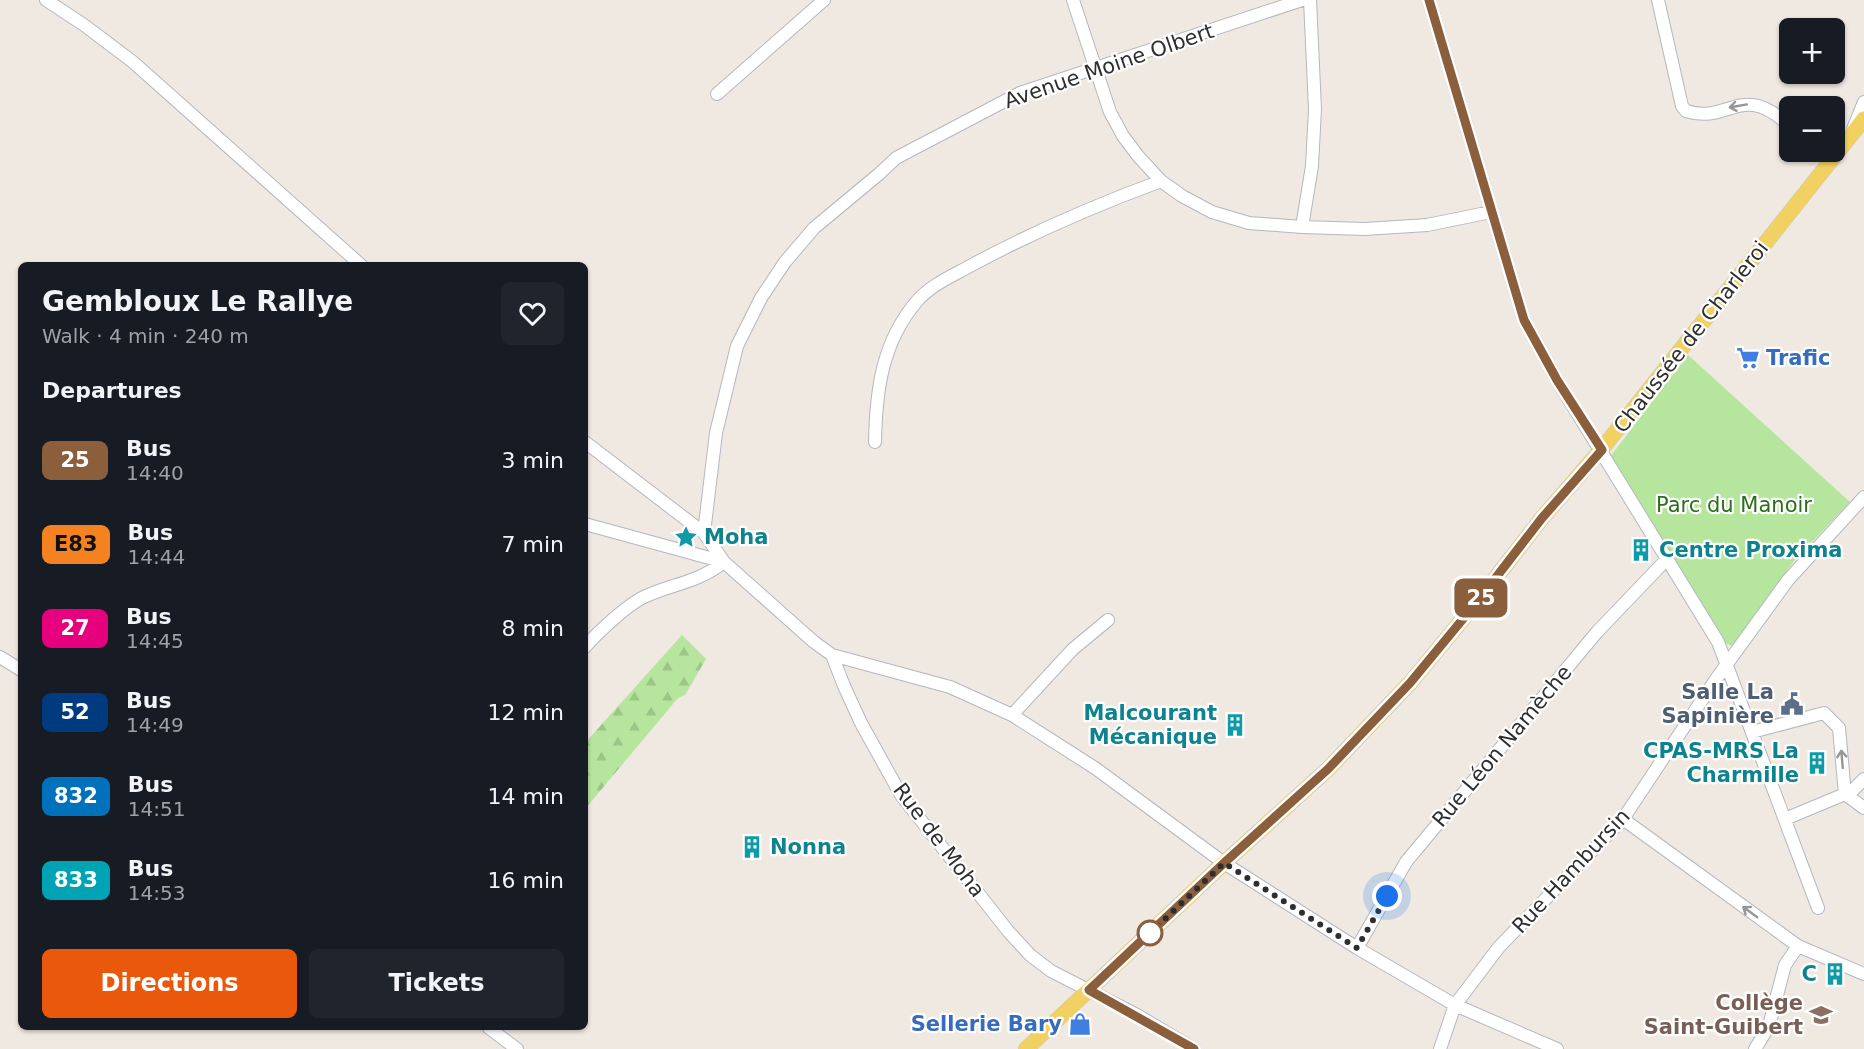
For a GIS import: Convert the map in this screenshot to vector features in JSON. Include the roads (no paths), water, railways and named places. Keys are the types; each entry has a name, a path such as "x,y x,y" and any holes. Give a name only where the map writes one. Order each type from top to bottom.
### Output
{"main road":[{"name":"Chaussée de Charleroi","path":"1845,140 1864,119"},
{"name":"Chaussée de Charleroi","path":"1026,1049 1328,769 1410,683 1542,518 1602,450 1818,162"}],"street":[{"path":"46,0 133,62 358,262"},
{"path":"717,94 824,0"},
{"path":"1073,0 1110,112 1123,135 1138,156 1161,181 1182,196 1212,212 1249,223 1365,229 1447,222 1491,212"},
{"name":"Avenue Moine Olbert","path":"704,533 716,433 737,346 761,298 785,262 814,228 896,158 1020,93 1302,0"},
{"path":"1302,227 1312,166 1315,109 1310,0"},
{"path":"1430,0 1524,320 1557,380 1718,642 1818,908"},
{"path":"1658,0 1682,106 1686,111 1703,113 1754,104 1767,109 1779,118"},
{"name":"Chaussée de Charleroi","path":"1851,136 1864,102"},
{"name":"Chaussée de Charleroi","path":"1851,136 1864,125"},
{"path":"875,442 878,385 886,355 902,322 918,300 938,284 999,250 1118,196 1161,181"},
{"path":"588,444 704,533 724,562 814,642 832,655 950,687 1012,715 1095,768 1224,863 1357,948 1455,1005 1557,1049"},
{"name":"Rue Hambursin","path":"1440,1049 1455,1005 1499,947 1623,819 1727,664 1788,580 1864,497"},
{"path":"588,525 724,562"},
{"name":"Rue Léon Namèche","path":"1357,948 1406,862 1597,632 1666,560"},
{"path":"588,644 644,597 708,574 724,562"},
{"path":"1012,715 1073,649 1108,620"},
{"name":"Rue de Moha","path":"832,655 861,723 901,795 1008,931 1030,955 1051,971 1192,1048"},
{"path":"0,657 18,668"},
{"path":"1752,732 1824,713 1839,728 1845,794 1864,808"},
{"path":"1785,819 1852,791 1864,779"},
{"path":"1623,819 1798,946 1864,974"},
{"path":"1755,1049 1769,1026 1785,965 1798,946"},
{"path":"492,1030 517,1049"}],"place":[{"name":"Trafic","path":"1748,358"},
{"name":"Moha","path":"686,537"},
{"name":"Centre Proxima","path":"1641,550"},
{"name":"Salle La Sapinière","path":"1792,704"},
{"name":"Malcourant Mécanique","path":"1235,725"},
{"name":"CPAS-MRS La Charmille","path":"1817,763"},
{"name":"Nonna","path":"752,847"},
{"name":"C","path":"1835,974"},
{"name":"Collège Saint-Guibert","path":"1821,1015"},
{"name":"Sellerie Bary","path":"1080,1024"}],"park label":[{"name":"Parc du Manoir","path":"1734,505"}]}
